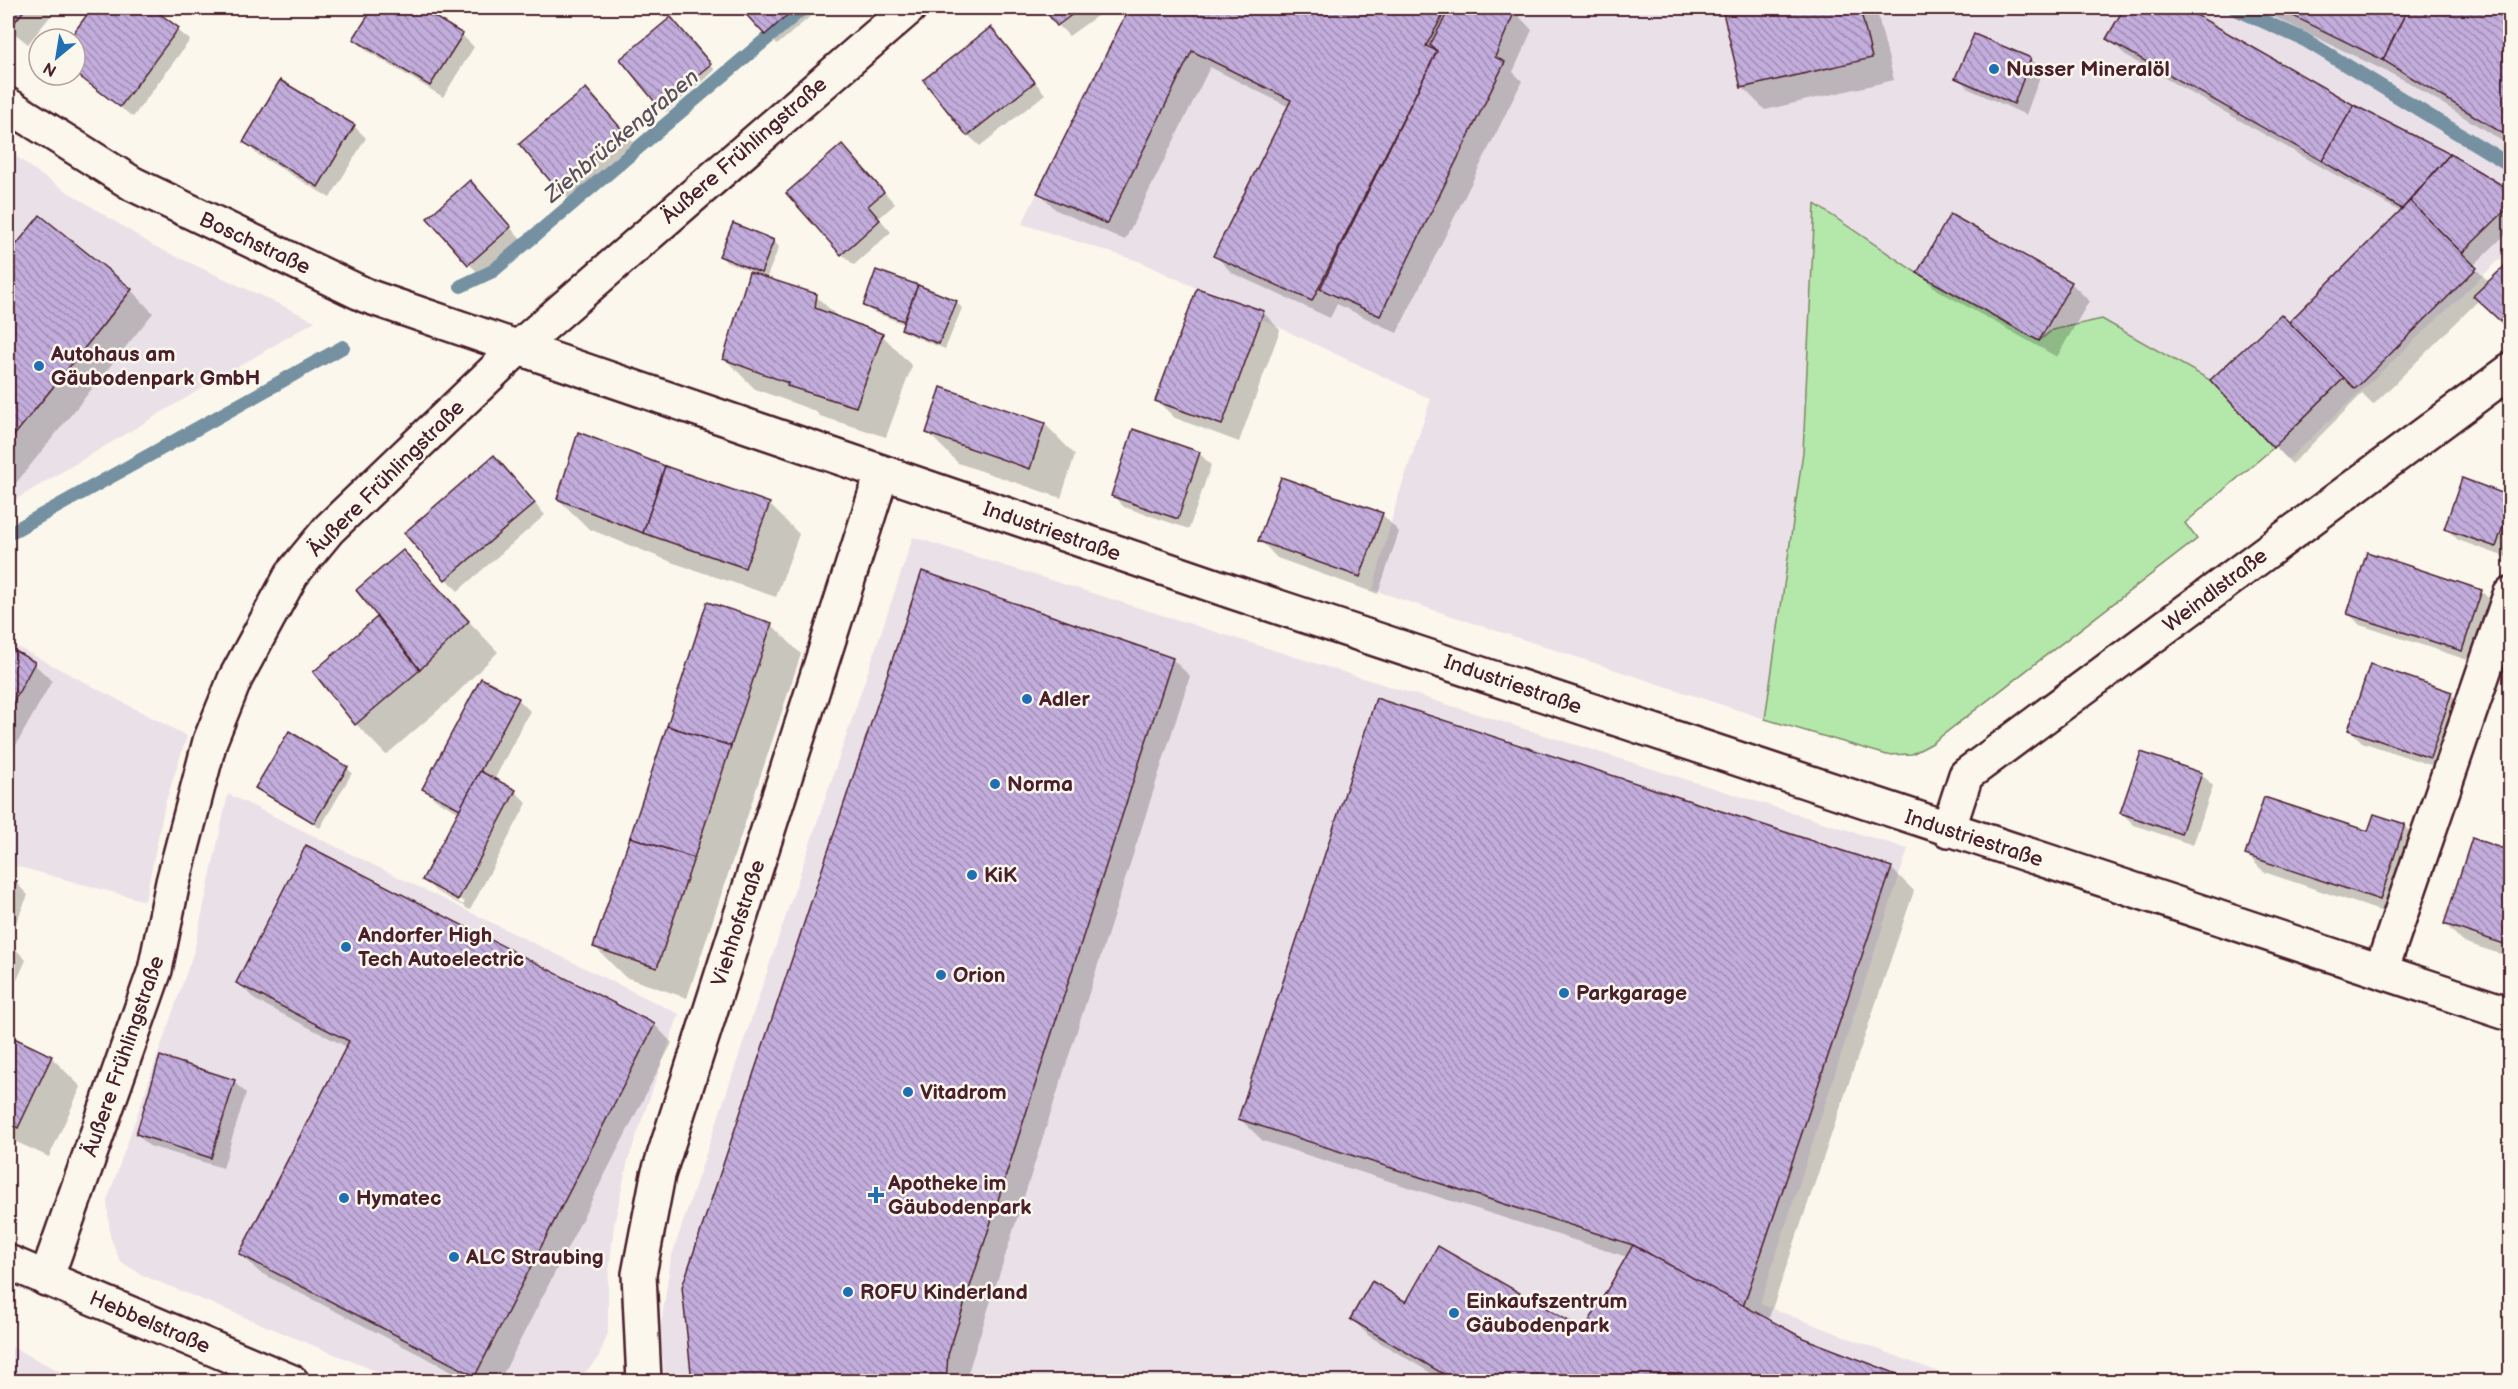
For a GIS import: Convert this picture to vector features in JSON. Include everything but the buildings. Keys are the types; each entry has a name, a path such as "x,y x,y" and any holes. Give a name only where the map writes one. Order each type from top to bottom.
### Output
{"street":[{"name":"Äußere Frühlingstraße","path":"46,1279 155,970 188,818 210,741 235,679 263,622 292,574 329,529 519,347 909,8"},
{"name":"Boschstraße","path":"8,105 133,184 224,229 367,296 519,347"},
{"name":"Industriestraße","path":"519,347 882,473 1948,830 2511,1014"},
{"name":"Weindlstraße","path":"1948,830 1966,775 2511,370"},
{"name":"Viehhofstraße","path":"644,1382 639,1274 658,1175 882,473"},
{"path":"2381,971 2511,595"},
{"name":"Hebbelstraße","path":"8,1262 292,1382"}],"shaded area":[{"path":"1129,8 2510,8 2510,250 2288,460 2210,380 2102,319 2052,330 2039,341 1917,273 1815,204 1803,452 1765,719 1373,590 1397,500 1431,399 1141,262 1022,224"},
{"path":"8,150 38,173 154,246 315,321 8,504"},
{"path":"913,537 1908,849 1760,1304 1962,1381 665,1382 660,1332 671,1258"},
{"path":"8,642 187,736 165,804 145,901 8,864"},
{"path":"228,794 679,1014 628,1160 614,1225 608,1282 608,1333 598,1359 577,1381 400,1381 142,1275 120,1261 110,1236 107,1201 194,951"},
{"path":"8,1345 79,1381 8,1381"}],"green space":[{"path":"1815,204 1917,273 2039,341 2052,330 2102,319 2210,380 2273,448 2185,523 2197,539 1931,744 1912,754 1887,755 1765,719 1803,452"}],"waterway":[{"name":"Ziehbrückengraben","path":"461,286 493,271 803,8"},
{"name":"Ziehbrückengraben","path":"2234,8 2305,40 2510,165"},
{"name":"Ziehbrückengraben","path":"8,534 343,347"}],"place":[{"name":"Nusser Mineralöl","path":"1994,69"},
{"name":"Autohaus am Gäubodenpark GmbH","path":"39,366"},
{"name":"Adler","path":"1027,699"},
{"name":"Norma","path":"995,784"},
{"name":"KiK","path":"972,875"},
{"name":"Andorfer High Tech Autoelectric","path":"346,947"},
{"name":"Orion","path":"941,975"},
{"name":"Parkgarage","path":"1564,993"},
{"name":"Vitadrom","path":"908,1092"},
{"name":"Apotheke im Gäubodenpark","path":"876,1195"},
{"name":"Hymatec","path":"344,1198"},
{"name":"ALC Straubing","path":"454,1257"},
{"name":"ROFU Kinderland","path":"848,1292"},
{"name":"Einkaufszentrum Gäubodenpark","path":"1454,1313"}]}
